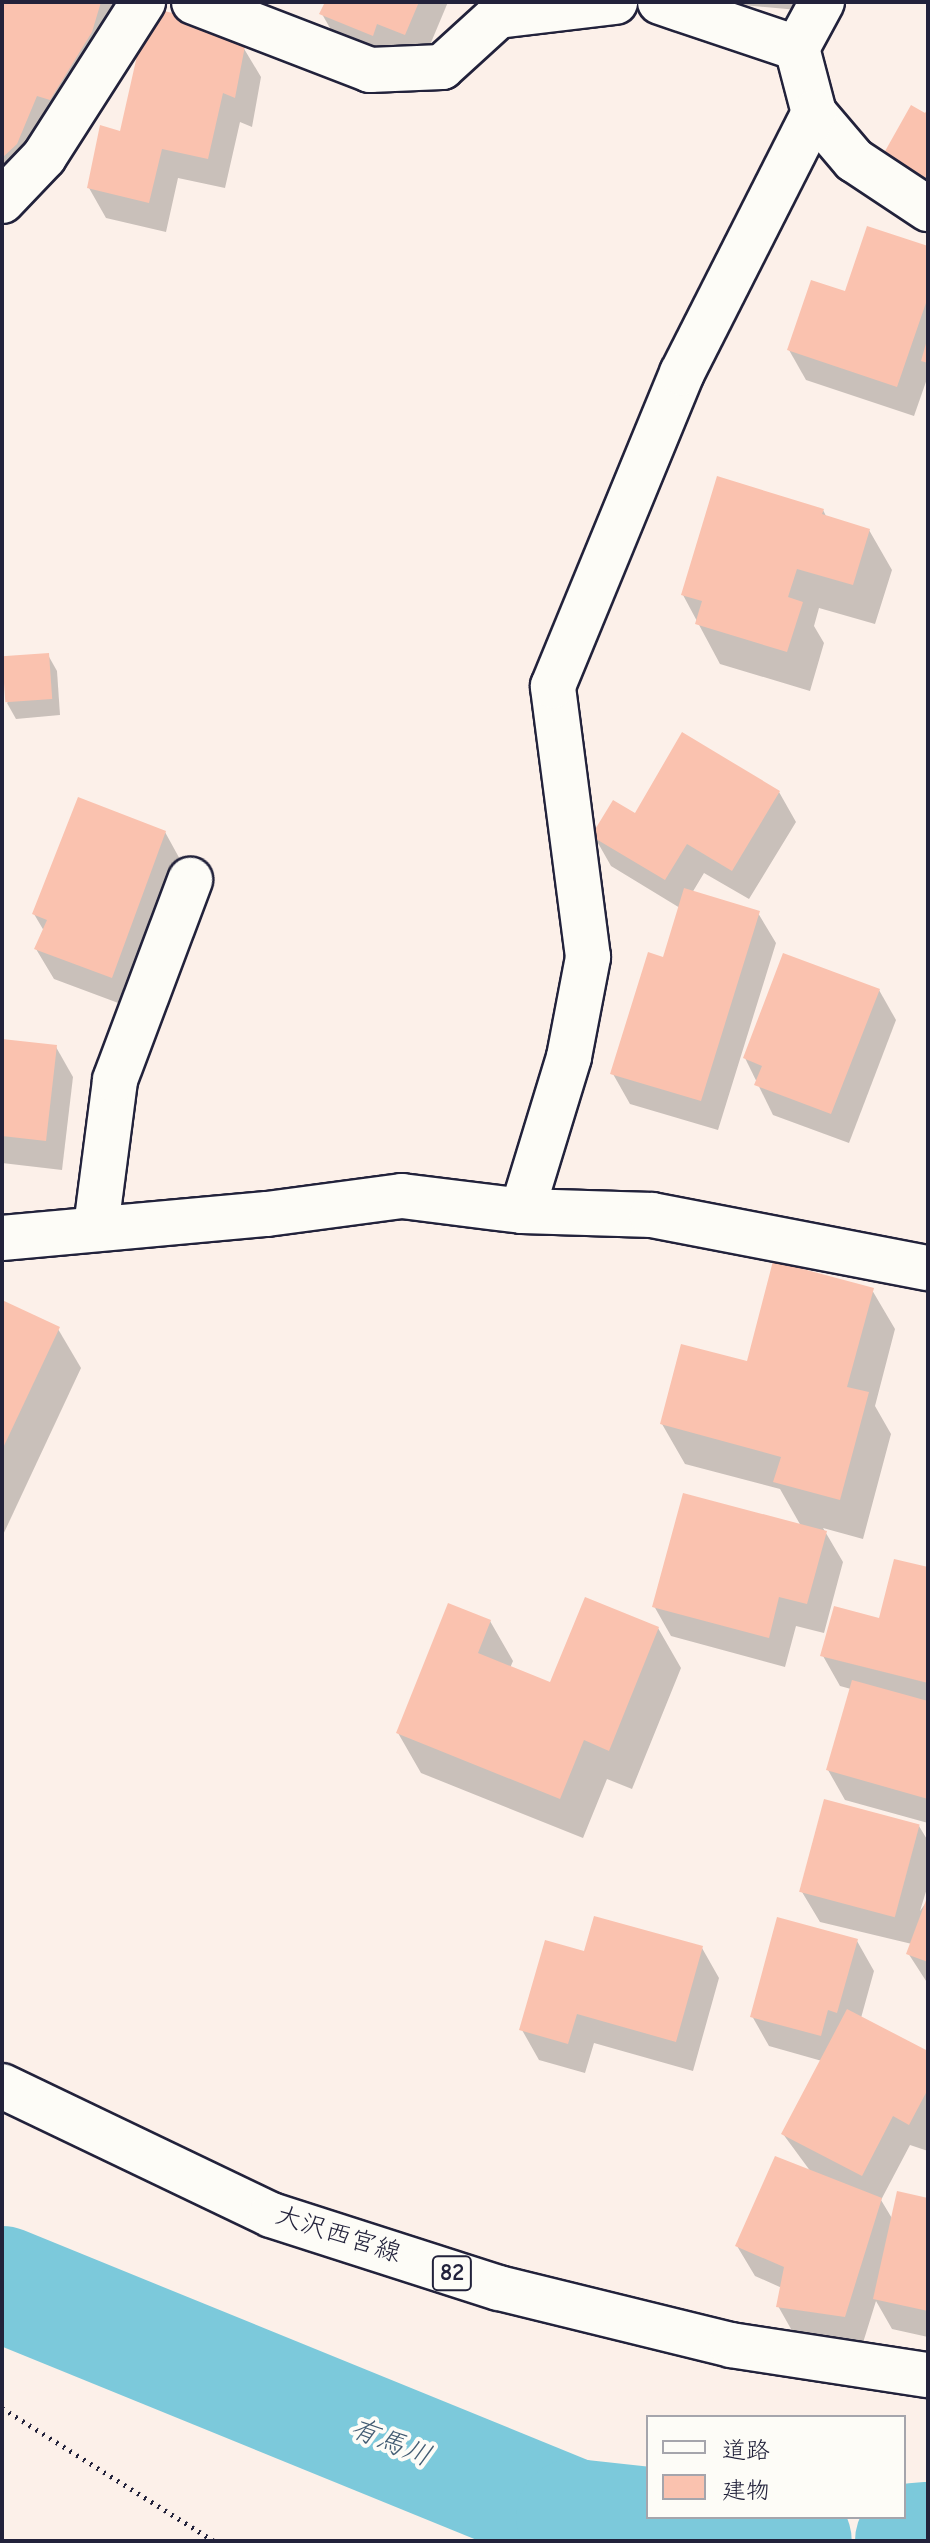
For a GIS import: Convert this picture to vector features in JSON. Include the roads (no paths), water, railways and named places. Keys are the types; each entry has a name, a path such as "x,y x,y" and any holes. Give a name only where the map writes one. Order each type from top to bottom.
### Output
{"street":[{"path":"2,201 44,157 143,2"},
{"path":"194,2 370,70 442,67 498,16 615,2"},
{"path":"660,2 797,48"},
{"path":"822,2 797,48 814,113 854,160 928,209"},
{"path":"522,1211 569,1057 588,957 553,686 682,373 814,113"},
{"path":"96,1227 115,1080 190,880"},
{"path":"2,1238 96,1227 267,1214 402,1196 522,1211 652,1215 928,1268"},
{"name":"大沢西宮線","path":"2,2086 271,2215 499,2288 731,2345 928,2375"}],"waterway":[{"name":"有馬川","path":"2,2284 574,2517 794,2541"},
{"name":"有馬川","path":"913,2541 928,2540"}]}
